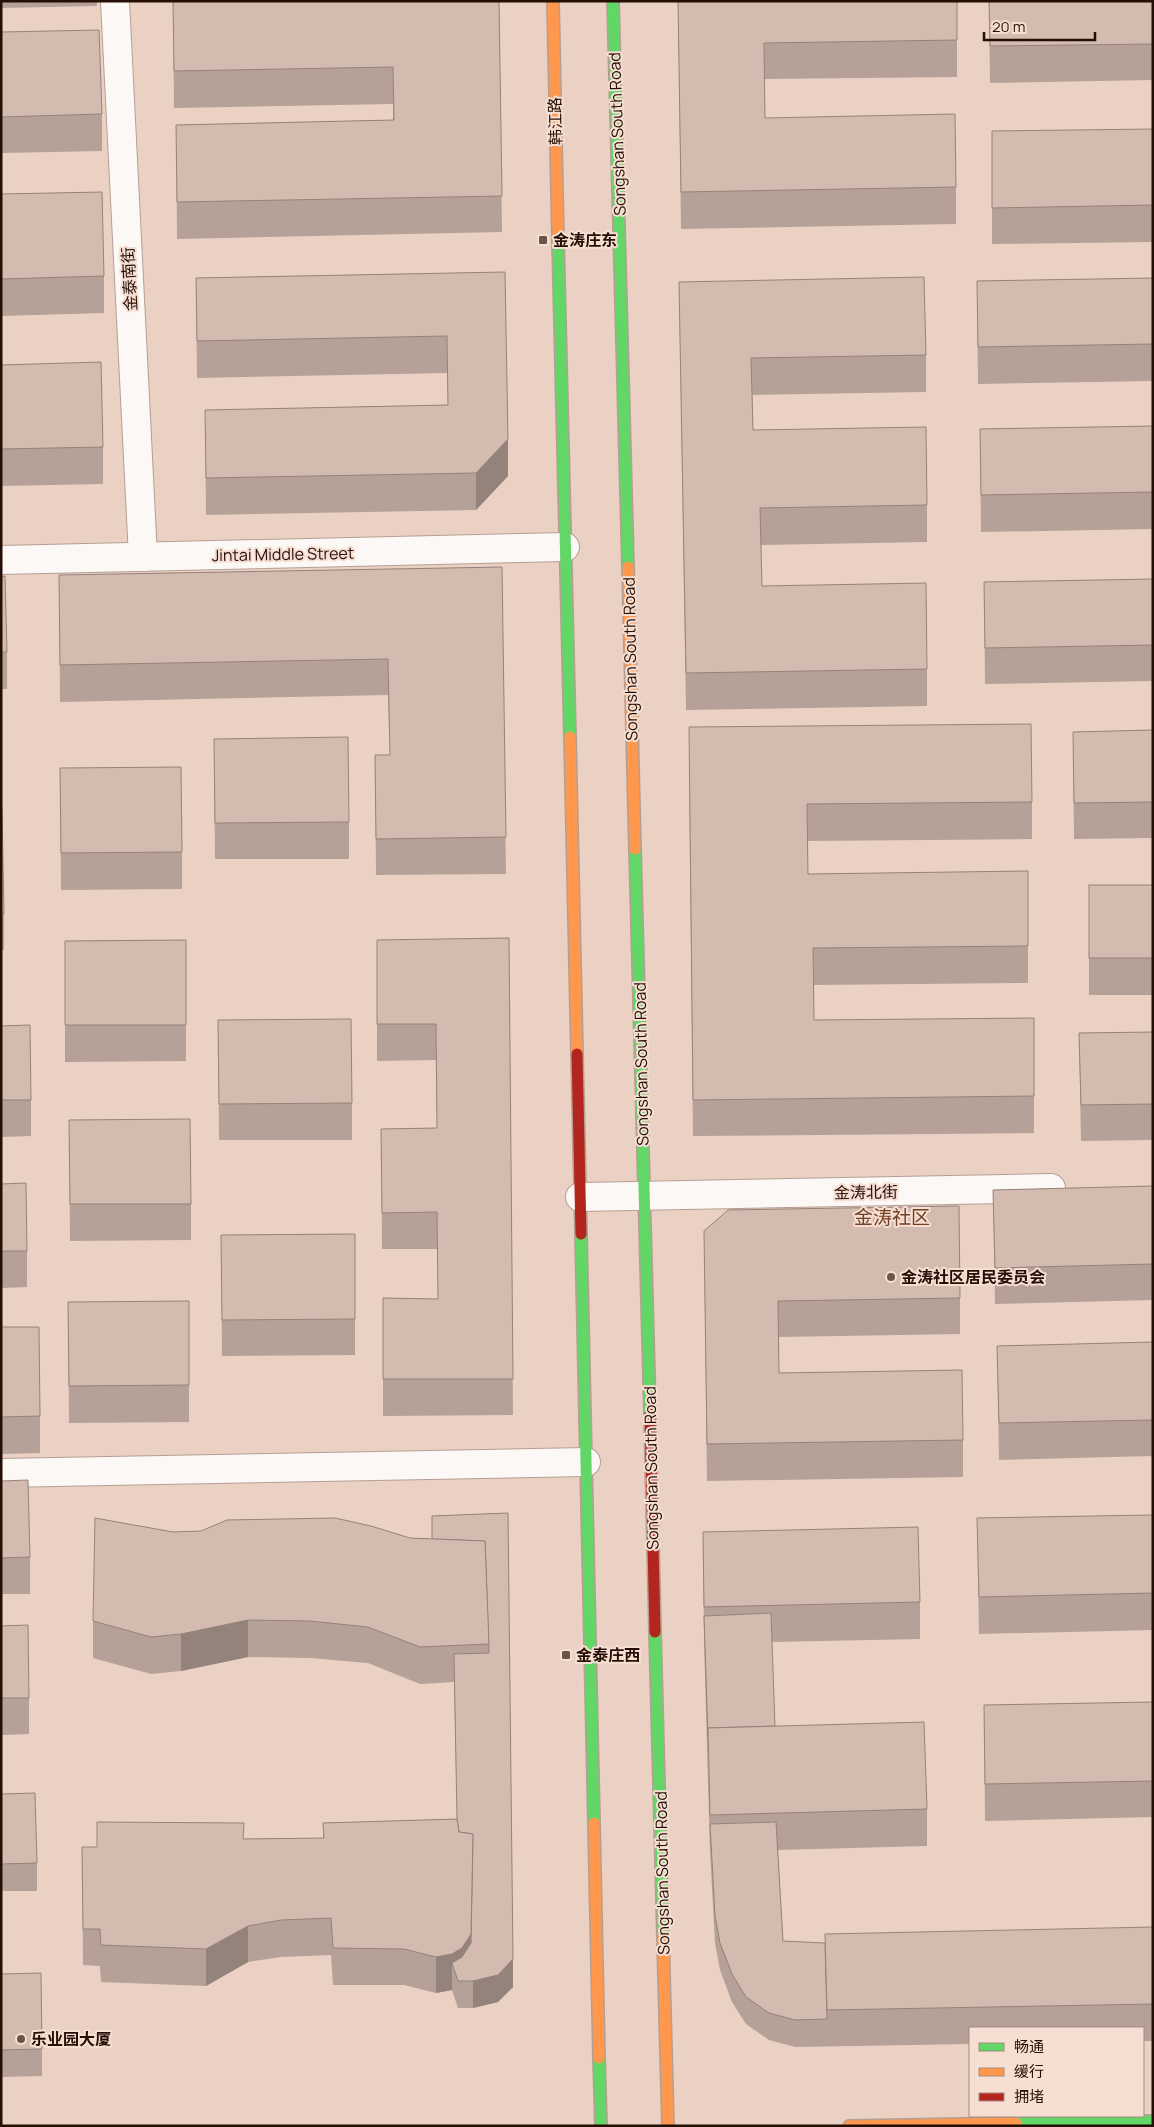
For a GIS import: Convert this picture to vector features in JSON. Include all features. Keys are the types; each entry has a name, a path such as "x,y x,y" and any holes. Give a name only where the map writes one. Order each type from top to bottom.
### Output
{"street":[{"name":"金泰南街","path":"115,1 143,557"},
{"name":"韩江路","path":"553,1 565,548"},
{"name":"Songshan South Road","path":"613,1 668,2126"},
{"name":"Jintai Middle Street","path":"1,560 565,548"},
{"path":"565,548 601,2126"},
{"name":"金涛北街","path":"580,1197 1073,1188"},
{"path":"1,1472 586,1462"},
{"path":"849,2126 1153,2121"}],"building":[{"path":"173,1 499,1 502,196 177,202 176,125 394,120 393,67 174,71"},
{"path":"678,1 957,1 957,40 764,43 765,118 955,114 956,187 681,192"},
{"path":"989,1 1153,1 1153,44 990,46"},
{"path":"99,30 102,114 1,117 1,32"},
{"path":"1153,129 1153,205 992,208 992,131"},
{"path":"102,192 104,276 1,279 1,194"},
{"path":"505,272 508,439 476,473 206,478 205,410 448,405 447,336 197,341 196,278"},
{"path":"924,277 926,355 751,358 753,430 926,427 927,505 760,508 762,586 926,583 927,669 686,673 679,282"},
{"path":"1153,278 1153,344 978,347 977,281"},
{"path":"101,362 103,447 1,449 1,365"},
{"path":"1153,426 1153,492 981,495 980,429"},
{"path":"502,567 506,837 376,839 375,755 390,755 388,659 60,665 59,575"},
{"path":"5,576 7,652 1,652 1,577"},
{"path":"1153,579 1153,645 985,648 984,582"},
{"path":"1031,724 1032,802 807,804 808,874 1028,871 1028,946 813,948 814,1020 1034,1018 1034,1096 693,1100 689,727"},
{"path":"1153,730 1153,802 1074,803 1073,732"},
{"path":"348,737 349,822 215,823 214,739"},
{"path":"181,767 182,852 61,853 60,768"},
{"path":"2,809 4,914 1,914"},
{"path":"1089,885 1153,885 1153,958 1089,958"},
{"path":"509,938 513,1379 383,1379 383,1298 438,1299 437,1212 382,1213 381,1129 437,1128 436,1024 377,1024 377,940"},
{"path":"186,940 186,1025 65,1025 65,941"},
{"path":"351,1019 352,1103 219,1104 218,1020"},
{"path":"30,1025 31,1100 1,1100 1,1026"},
{"path":"1153,1032 1153,1104 1081,1105 1079,1033"},
{"path":"190,1119 191,1204 70,1204 69,1120"},
{"path":"26,1183 27,1251 1,1251 1,1184"},
{"path":"1153,1186 1153,1264 995,1268 993,1190"},
{"path":"959,1206 960,1298 778,1301 779,1373 962,1370 963,1440 707,1444 704,1231 728,1210"},
{"path":"355,1234 355,1319 222,1320 221,1235"},
{"path":"189,1301 189,1385 69,1386 68,1302"},
{"path":"1,1327 39,1327 40,1416 1,1417"},
{"path":"1153,1342 1153,1420 999,1423 997,1346"},
{"path":"28,1480 30,1557 1,1558 1,1481"},
{"path":"508,1513 513,1959 498,1975 473,1981 458,1981 452,1963 462,1957 471,1943 473,1834 459,1832 457,1819 454,1654 489,1653 485,1541 432,1539 432,1516"},
{"path":"1153,1515 1153,1593 979,1597 977,1518"},
{"path":"95,1518 173,1532 201,1531 227,1520 335,1518 371,1526 410,1538 485,1541 489,1644 420,1647 368,1627 310,1621 248,1620 181,1634 151,1637 93,1621"},
{"path":"918,1527 920,1602 704,1607 703,1532"},
{"path":"771,1613 775,1726 708,1728 708,1737 704,1616"},
{"path":"28,1625 29,1698 1,1698 1,1626"},
{"path":"1153,1702 1153,1781 985,1784 984,1705"},
{"path":"924,1722 927,1809 710,1815 708,1728"},
{"path":"35,1793 37,1863 1,1864 1,1794"},
{"path":"457,1819 459,1832 473,1834 471,1934 462,1948 452,1954 436,1957 404,1949 333,1948 331,1918 281,1920 248,1926 206,1949 101,1945 100,1929 83,1929 82,1847 97,1847 97,1822 244,1823 243,1839 324,1838 323,1823"},
{"path":"776,1822 783,1941 825,1943 827,2019 795,2020 769,2013 746,1997 732,1974 720,1943 715,1916 710,1824"},
{"path":"1153,1927 1153,2004 827,2010 825,1934"},
{"name":"乐业园大厦","path":"41,1973 42,2049 1,2050 1,1974"}],"traffic: fast":[{"path":"613,1 628,567"},
{"path":"558,240 570,737"},
{"path":"635,849 650,1414"},
{"path":"581,1234 594,1823"},
{"path":"655,1632 663,1937"},
{"path":"599,2058 601,2126"},
{"path":"1016,2123 1153,2121"}],"traffic: slow":[{"path":"553,1 558,240"},
{"path":"628,567 635,849"},
{"path":"570,737 577,1054"},
{"path":"594,1823 599,2058"},
{"path":"663,1937 668,2126"},
{"path":"849,2126 1016,2123"}],"traffic: jam":[{"path":"577,1054 581,1234"},
{"path":"650,1414 655,1632"}],"place":[{"name":"金涛庄东","path":"543,240"},
{"name":"金涛社区居民委员会","path":"891,1277"},
{"name":"金泰庄西","path":"566,1655"},
{"name":"乐业园大厦","path":"21,2039"}],"district":[{"name":"金涛社区","path":"892,1217"}]}
